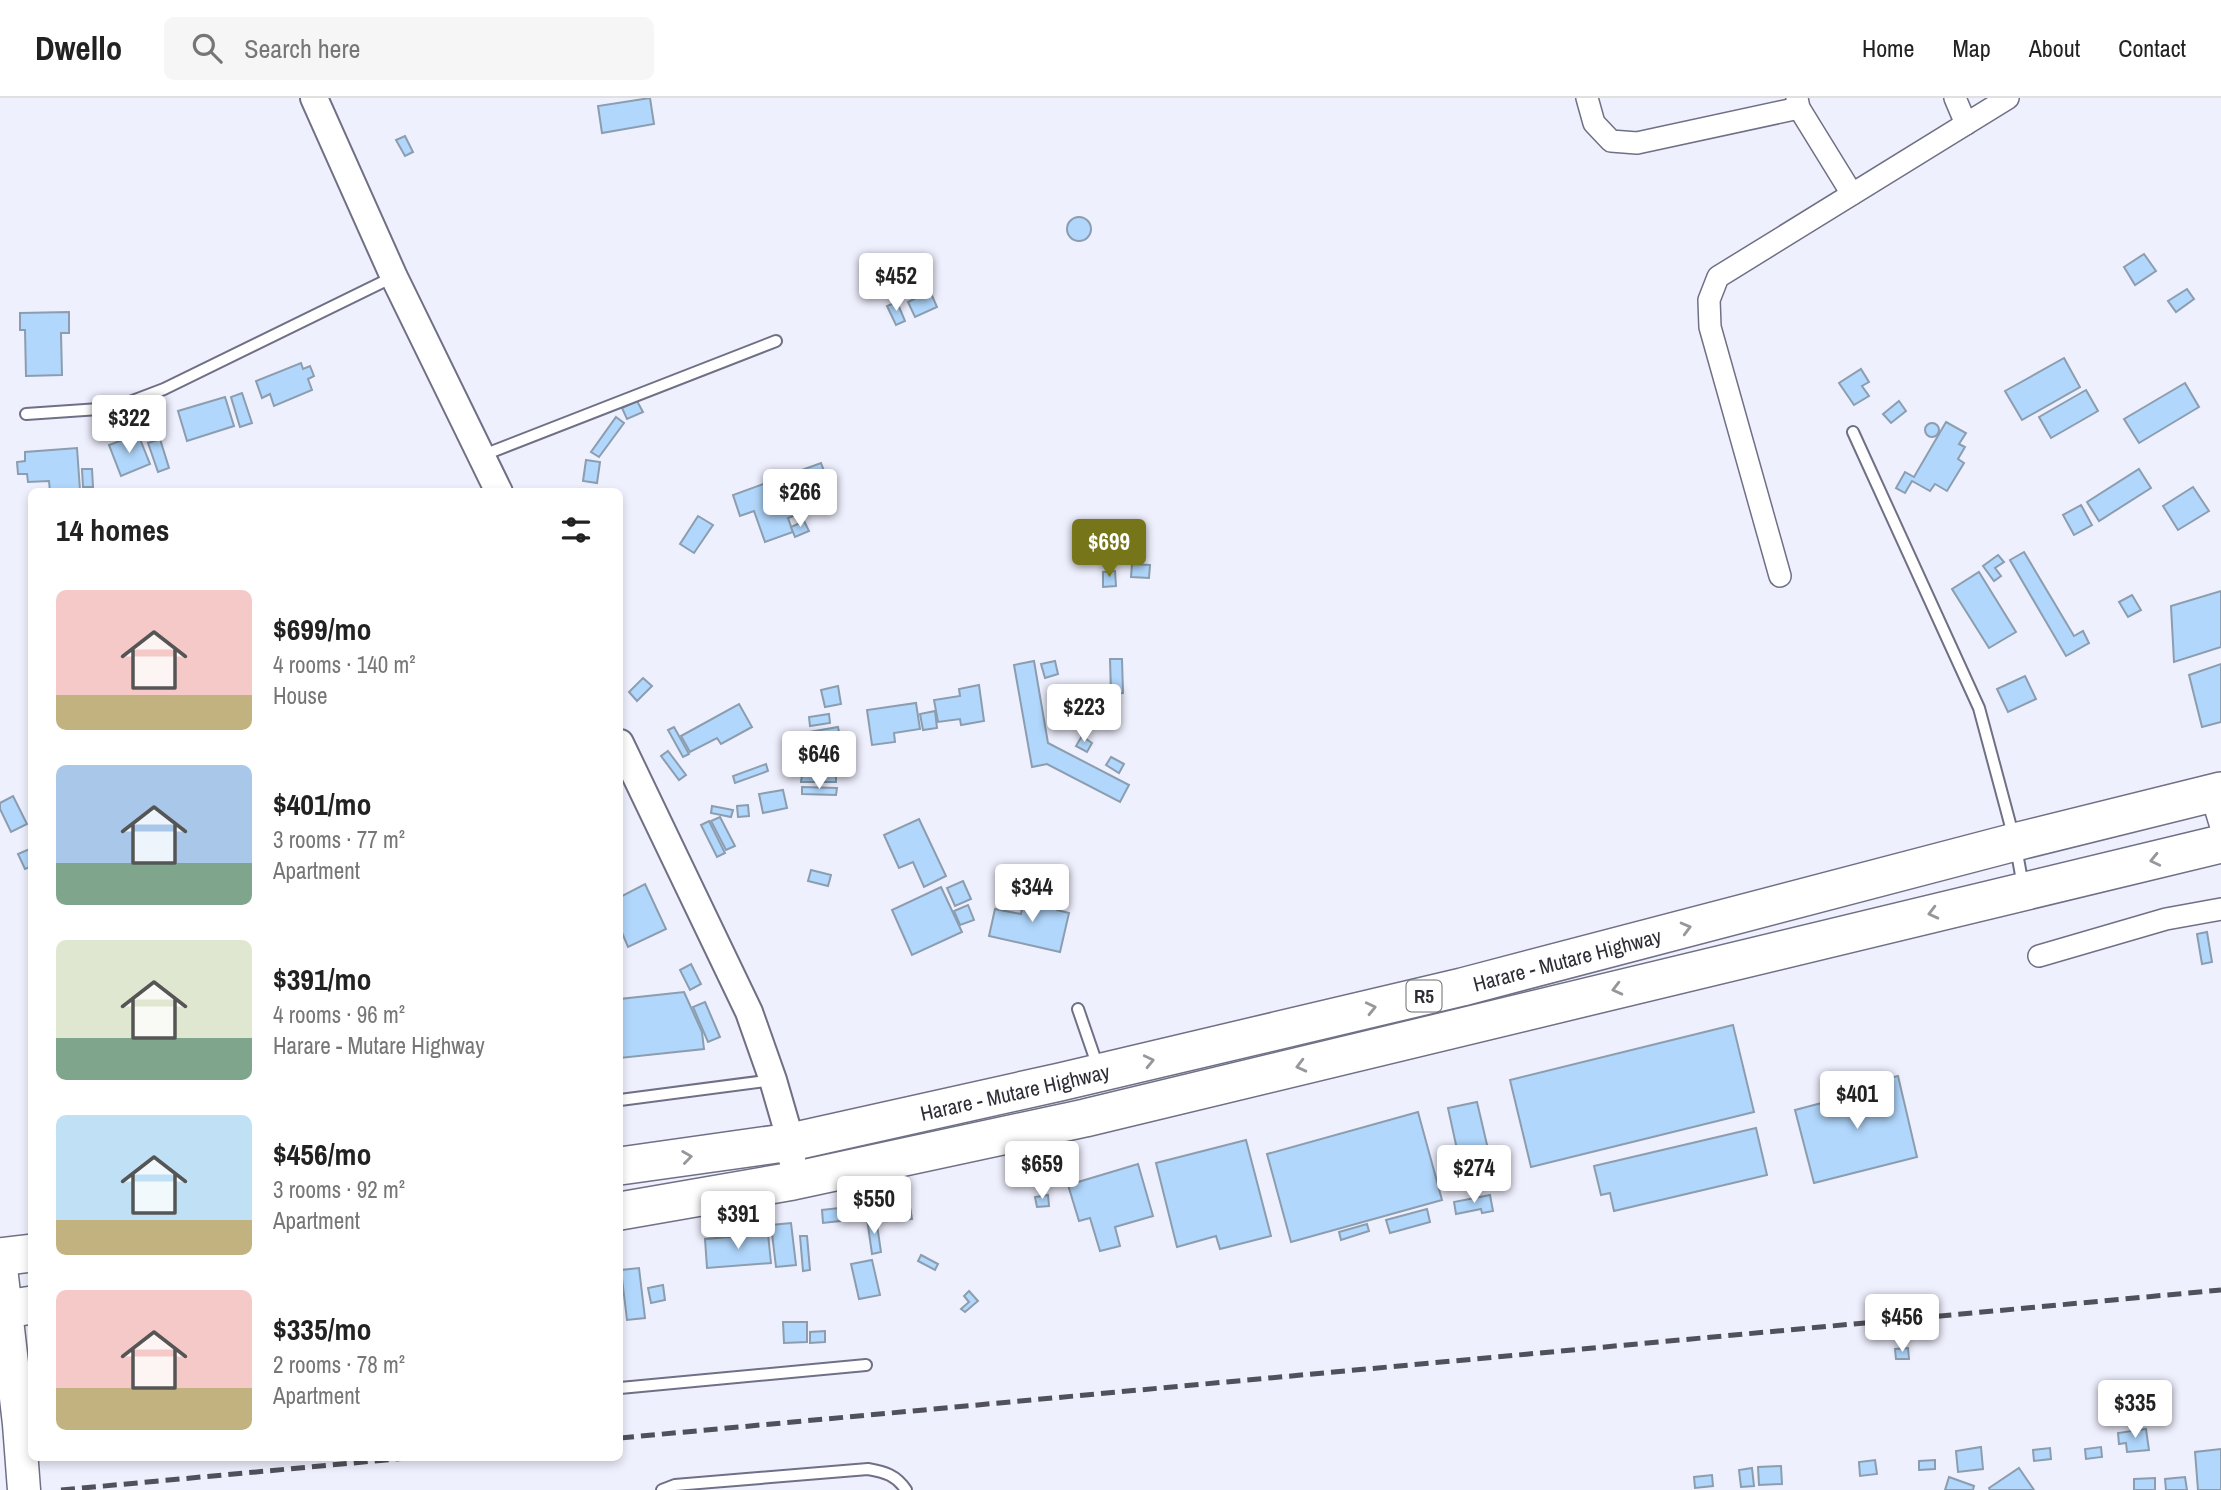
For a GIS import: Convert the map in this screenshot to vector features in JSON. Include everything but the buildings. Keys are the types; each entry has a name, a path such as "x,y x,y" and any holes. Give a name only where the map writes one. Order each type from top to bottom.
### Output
{"highway":[{"name":"Harare - Mutare Highway","path":"623,1166 791,1142 1100,1073 1475,984 2015,842 2218,804"},
{"name":"Harare - Mutare Highway","path":"623,1209 793,1181 1085,1118 2221,844"},
{"path":"0,1258 28,1254"}],"main road":[{"path":"0,1258 13,1308 26,1444 24,1490"}],"street":[{"path":"314,98 394,277 497,488"},
{"path":"1587,98 1594,123 1611,141 1637,143 1798,103 1852,194"},
{"path":"1955,98 1966,124"},
{"path":"1780,576 1710,327 1709,300 1718,277 2008,98"},
{"path":"623,749 749,1012 791,1142 793,1181"},
{"path":"2039,957 2166,919 2221,909"}],"lane":[{"path":"26,414 114,408 163,389 394,277"},
{"path":"481,456 776,341"},
{"path":"1853,432 1979,708 2015,842 2024,891"},
{"path":"1078,1009 1100,1073"},
{"path":"623,1100 773,1080"},
{"path":"623,1388 866,1365"},
{"path":"662,1490 674,1485 868,1469 885,1472 897,1478 906,1490"}],"railway":[{"path":"623,1438 2221,1290"},
{"path":"61,1490 375,1461"}]}
